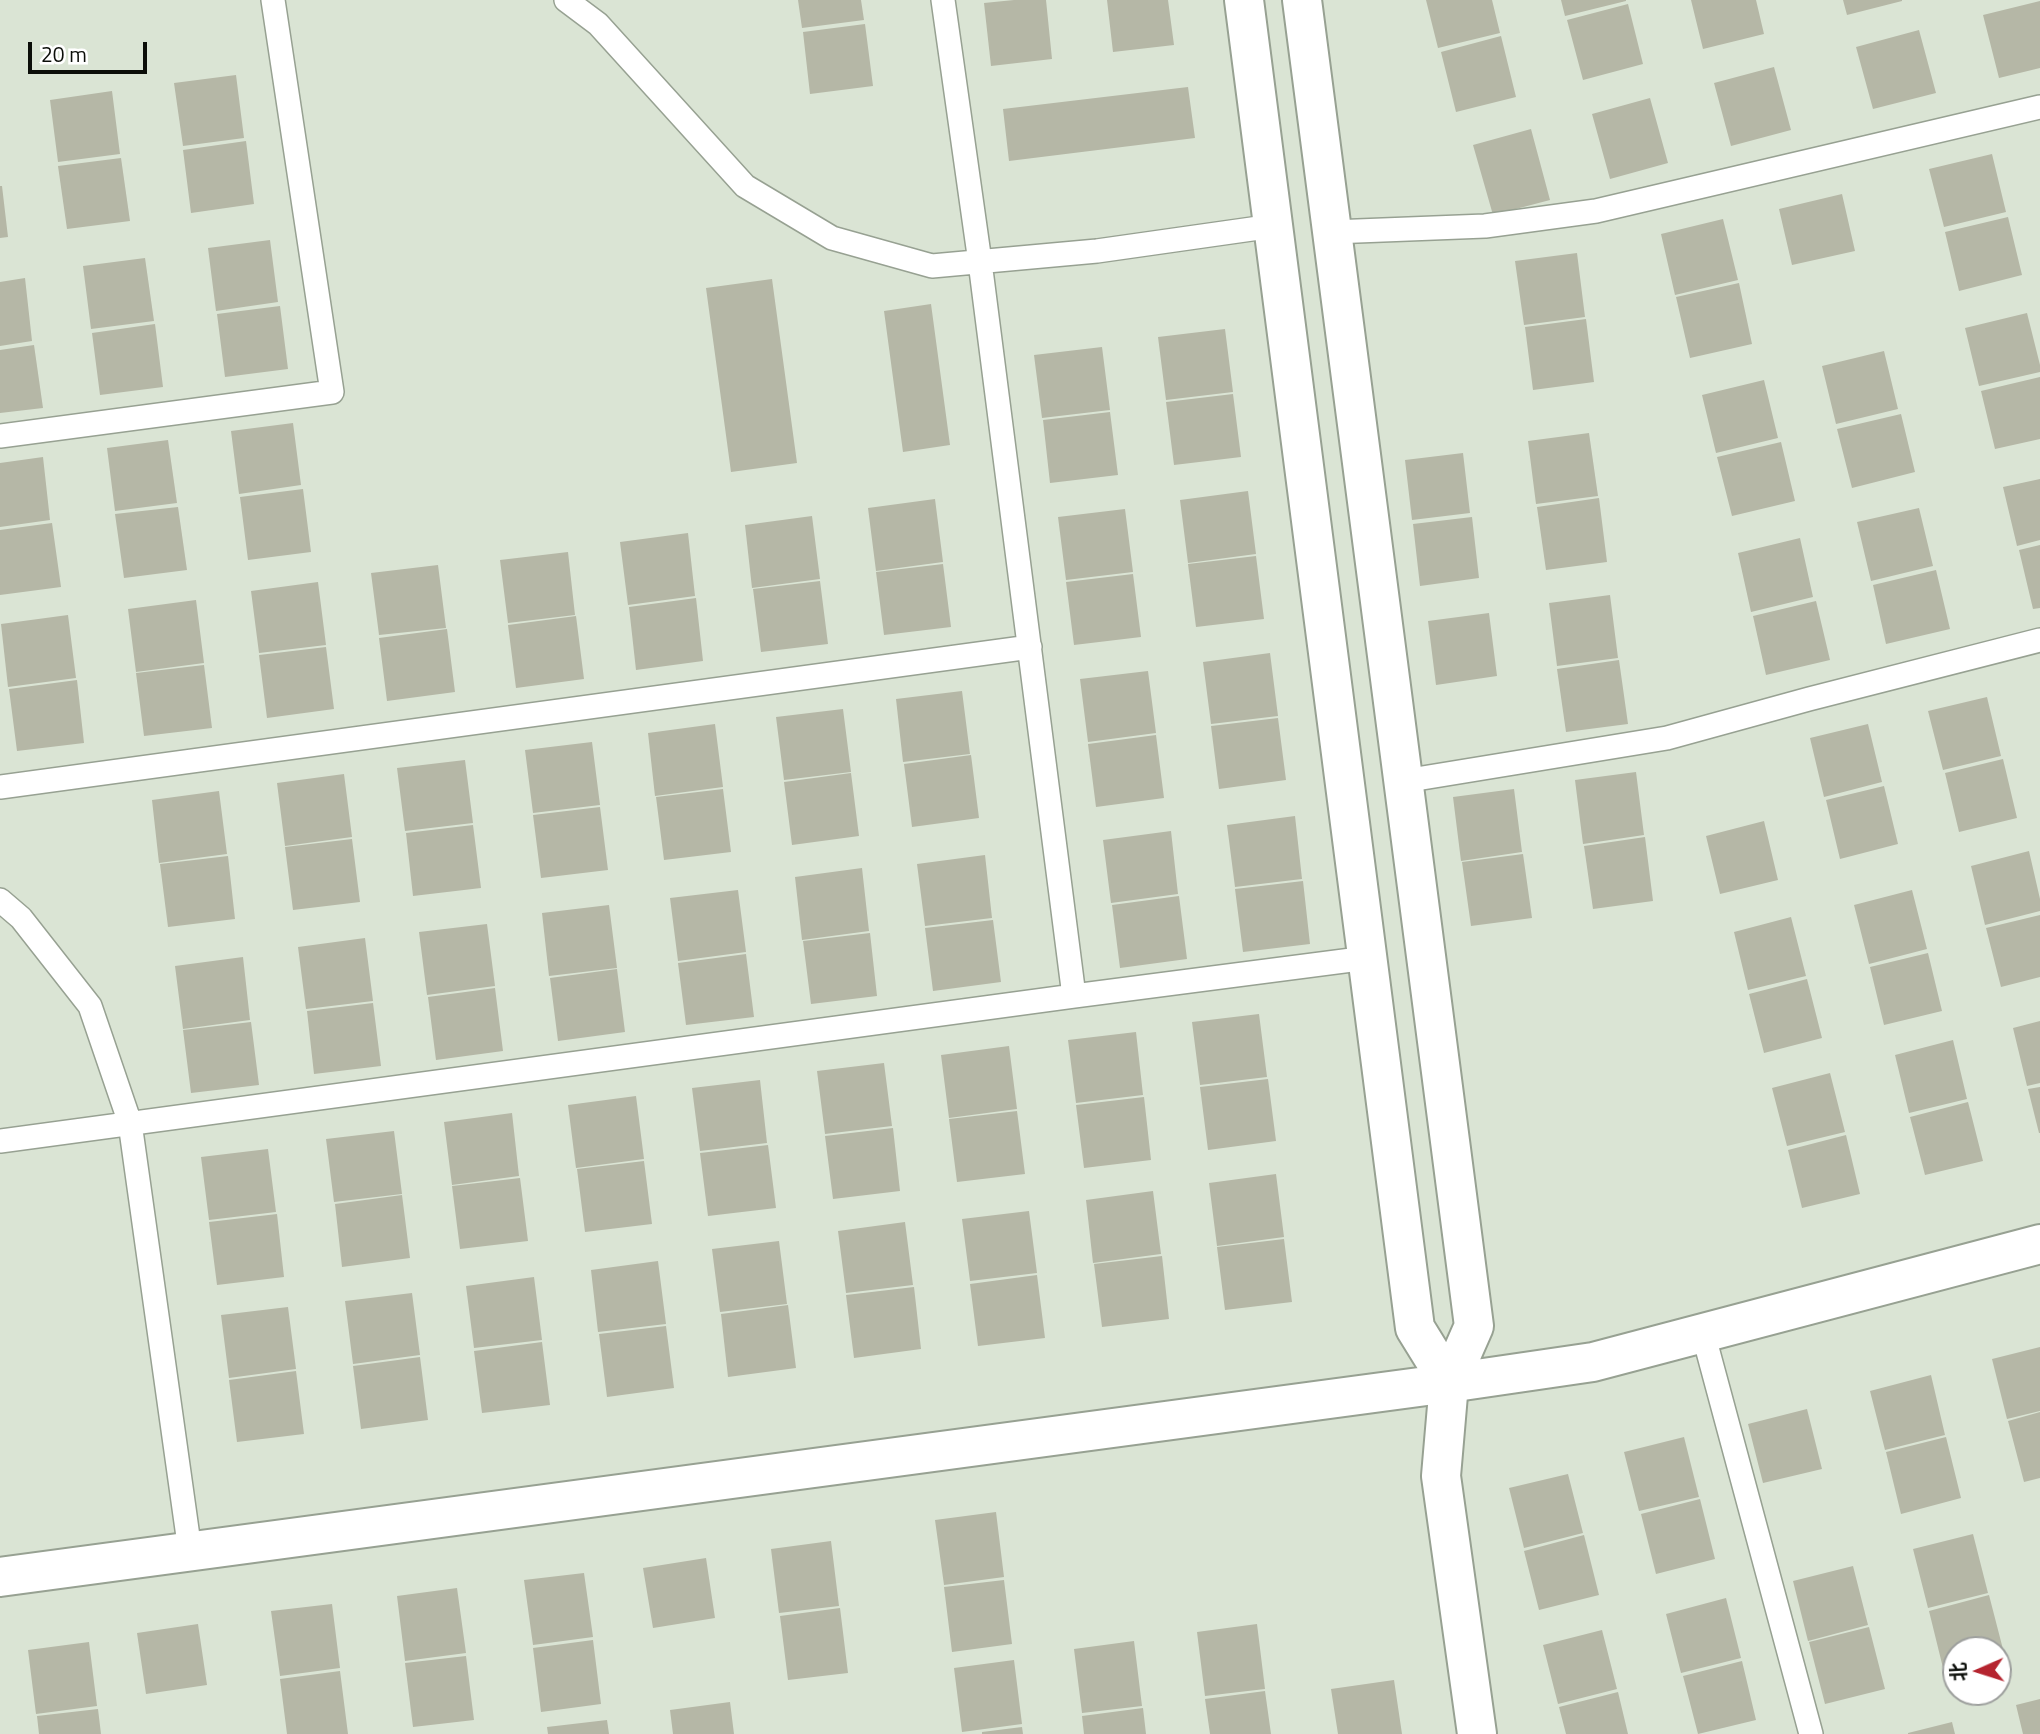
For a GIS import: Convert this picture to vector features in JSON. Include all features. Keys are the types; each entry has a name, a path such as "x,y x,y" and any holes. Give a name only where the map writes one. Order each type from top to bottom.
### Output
{"street":[{"path":"1244,0 1415,1328 1449,1383"},
{"path":"1302,0 1474,1326 1449,1383 1441,1476 1477,1734"},
{"path":"1273,226 1332,232"},
{"path":"0,1577 1593,1362 2040,1244"}],"lane":[{"path":"0,436 332,392 273,0"},
{"path":"566,0 598,24 745,186 832,238 932,266 1097,251 1273,226"},
{"path":"943,0 980,262 1074,996"},
{"path":"1332,232 1485,226 1596,211 2040,107"},
{"path":"1404,781 1667,738 2040,640"},
{"path":"0,787 1030,648"},
{"path":"0,900 21,918 90,1006 130,1124 190,1551"},
{"path":"0,1141 1367,958"},
{"path":"1703,1333 1811,1734"}],"building":[{"path":"798,0 861,0 864,20 802,28"},
{"path":"1046,0 1052,59 991,66 984,3"},
{"path":"1107,0 1168,0 1174,45 1113,52"},
{"path":"1426,0 1492,0 1500,33 1438,48"},
{"path":"1561,0 1626,0 1626,1 1565,16"},
{"path":"1691,0 1756,0 1764,34 1703,49"},
{"path":"1843,0 1902,0 1902,1 1847,15"},
{"path":"2040,1 2040,68 1999,78 1983,15"},
{"path":"1628,4 1643,64 1583,80 1567,20"},
{"path":"865,24 873,86 810,94 803,32"},
{"path":"1919,30 1936,93 1873,109 1856,47"},
{"path":"1501,36 1516,97 1456,112 1441,52"},
{"path":"1774,67 1791,130 1731,146 1714,83"},
{"path":"236,75 244,138 183,146 174,83"},
{"path":"1188,87 1195,138 1009,161 1003,109"},
{"path":"112,91 120,154 58,162 50,100"},
{"path":"1650,98 1668,163 1610,179 1592,114"},
{"path":"1531,129 1550,200 1493,215 1473,145"},
{"path":"246,141 254,204 191,213 183,150"},
{"path":"1992,154 2006,212 1944,227 1929,169"},
{"path":"121,158 130,221 67,229 58,166"},
{"path":"0,186 8,237 0,238"},
{"path":"1842,194 1855,251 1792,265 1779,209"},
{"path":"2008,217 2022,275 1959,291 1945,232"},
{"path":"1723,219 1738,280 1675,295 1661,234"},
{"path":"270,240 278,302 216,311 208,248"},
{"path":"1577,253 1585,317 1524,325 1515,261"},
{"path":"145,258 154,321 91,329 83,266"},
{"path":"25,278 32,341 0,346 0,282"},
{"path":"772,279 797,463 731,472 706,288"},
{"path":"1739,283 1752,344 1690,358 1676,297"},
{"path":"931,304 950,445 903,452 884,311"},
{"path":"280,306 288,369 225,377 217,314"},
{"path":"2027,313 2040,372 1979,386 1965,328"},
{"path":"1586,319 1594,382 1533,390 1525,327"},
{"path":"155,324 163,387 100,395 92,333"},
{"path":"1225,329 1233,392 1166,400 1158,337"},
{"path":"34,345 43,408 0,413 0,350"},
{"path":"1102,347 1110,410 1042,418 1034,355"},
{"path":"1884,351 1898,409 1836,424 1822,366"},
{"path":"2040,377 2040,439 1995,449 1981,391"},
{"path":"1764,380 1778,438 1716,453 1702,395"},
{"path":"1233,394 1241,457 1174,465 1166,402"},
{"path":"1110,412 1118,475 1050,483 1043,420"},
{"path":"1901,414 1915,472 1852,488 1837,429"},
{"path":"293,423 301,485 239,494 231,431"},
{"path":"1589,433 1598,496 1536,504 1528,441"},
{"path":"168,440 177,503 115,511 107,448"},
{"path":"1781,442 1795,501 1732,516 1717,457"},
{"path":"1463,453 1470,513 1412,520 1405,460"},
{"path":"43,457 50,520 0,527 0,463"},
{"path":"2040,479 2040,540 2017,546 2003,487"},
{"path":"303,489 311,552 248,560 240,497"},
{"path":"1248,491 1256,554 1188,563 1180,500"},
{"path":"1599,498 1607,562 1546,570 1537,507"},
{"path":"935,499 943,562 876,571 868,508"},
{"path":"178,507 187,570 124,578 115,514"},
{"path":"1919,508 1933,566 1871,581 1857,522"},
{"path":"1125,509 1133,572 1066,580 1058,517"},
{"path":"812,516 820,579 752,588 745,525"},
{"path":"1472,517 1479,578 1420,586 1413,524"},
{"path":"52,523 61,587 0,595 0,530"},
{"path":"688,533 695,596 628,605 620,542"},
{"path":"1800,538 1813,597 1751,612 1738,553"},
{"path":"2040,545 2040,608 2033,609 2019,550"},
{"path":"568,552 575,615 508,623 500,560"},
{"path":"1256,556 1264,619 1196,627 1188,564"},
{"path":"943,564 951,627 884,635 876,572"},
{"path":"438,565 446,628 379,635 371,573"},
{"path":"1936,570 1950,629 1886,644 1873,585"},
{"path":"1133,574 1141,637 1074,645 1066,582"},
{"path":"820,581 828,644 761,652 753,589"},
{"path":"318,582 326,645 259,653 251,591"},
{"path":"1610,595 1618,658 1557,666 1549,603"},
{"path":"696,598 703,661 636,670 629,607"},
{"path":"196,600 204,663 136,672 128,609"},
{"path":"1816,601 1830,660 1766,675 1753,616"},
{"path":"1489,613 1497,676 1436,685 1428,621"},
{"path":"68,615 76,678 8,687 1,624"},
{"path":"576,616 584,679 516,688 508,625"},
{"path":"447,629 455,692 387,701 379,638"},
{"path":"326,647 334,709 267,718 259,655"},
{"path":"1270,653 1278,716 1211,724 1203,662"},
{"path":"1619,660 1628,724 1566,732 1557,669"},
{"path":"204,665 212,728 144,736 136,673"},
{"path":"1148,671 1156,733 1088,742 1080,679"},
{"path":"77,680 84,743 17,751 9,689"},
{"path":"962,691 970,754 903,762 896,699"},
{"path":"1987,697 2001,756 1943,770 1928,711"},
{"path":"843,709 851,772 784,780 776,717"},
{"path":"1278,718 1286,780 1219,789 1211,726"},
{"path":"715,724 723,787 655,796 648,733"},
{"path":"1868,724 1882,782 1824,797 1810,738"},
{"path":"1156,735 1164,798 1096,807 1088,744"},
{"path":"592,742 600,805 533,813 525,750"},
{"path":"971,755 979,818 912,827 904,764"},
{"path":"2003,759 2017,818 1959,832 1945,773"},
{"path":"465,760 473,823 405,831 397,768"},
{"path":"1636,772 1644,835 1583,844 1575,780"},
{"path":"851,773 859,836 792,845 784,782"},
{"path":"344,774 352,837 285,846 277,783"},
{"path":"1884,786 1898,844 1840,859 1826,800"},
{"path":"723,789 731,852 664,860 656,797"},
{"path":"1514,789 1522,852 1461,861 1453,797"},
{"path":"219,791 227,854 159,863 152,800"},
{"path":"600,807 608,870 541,878 533,815"},
{"path":"1295,816 1302,879 1235,887 1227,825"},
{"path":"1764,821 1778,880 1720,894 1706,836"},
{"path":"473,825 481,888 413,896 406,833"},
{"path":"1171,831 1178,894 1111,903 1103,840"},
{"path":"1645,837 1653,901 1593,909 1584,846"},
{"path":"352,839 360,902 293,910 285,847"},
{"path":"2029,851 2040,899 2040,911 1985,925 1971,866"},
{"path":"1523,854 1532,918 1471,926 1462,862"},
{"path":"985,855 992,918 925,926 917,864"},
{"path":"228,856 235,919 168,927 160,864"},
{"path":"862,868 869,931 802,940 795,877"},
{"path":"1303,881 1310,944 1243,952 1235,889"},
{"path":"738,890 746,952 678,961 670,898"},
{"path":"1912,890 1927,949 1869,964 1854,905"},
{"path":"1179,896 1187,959 1120,968 1112,905"},
{"path":"609,905 617,968 549,976 542,913"},
{"path":"2040,915 2040,977 2001,987 1986,928"},
{"path":"1791,917 1806,976 1748,990 1734,932"},
{"path":"993,920 1001,982 933,991 925,928"},
{"path":"487,924 495,986 427,995 419,932"},
{"path":"870,933 877,996 811,1004 803,941"},
{"path":"365,938 373,1001 306,1009 298,947"},
{"path":"1928,953 1942,1011 1884,1025 1870,967"},
{"path":"746,954 754,1017 686,1025 678,963"},
{"path":"243,957 250,1020 183,1029 175,966"},
{"path":"617,969 625,1032 558,1041 550,978"},
{"path":"1807,979 1822,1038 1764,1053 1749,994"},
{"path":"495,988 503,1051 436,1060 428,997"},
{"path":"373,1003 381,1066 314,1074 307,1011"},
{"path":"1259,1014 1267,1077 1200,1085 1192,1022"},
{"path":"2040,1021 2040,1083 2027,1086 2013,1028"},
{"path":"251,1022 259,1085 191,1093 183,1030"},
{"path":"1136,1032 1143,1095 1076,1103 1068,1040"},
{"path":"1953,1040 1967,1099 1909,1113 1895,1055"},
{"path":"1009,1046 1017,1109 949,1118 941,1055"},
{"path":"884,1063 892,1126 825,1134 817,1071"},
{"path":"1830,1073 1845,1132 1787,1146 1772,1088"},
{"path":"1268,1079 1276,1141 1208,1150 1200,1087"},
{"path":"760,1080 767,1143 700,1151 692,1088"},
{"path":"2040,1087 2040,1133 2039,1133 2028,1089"},
{"path":"636,1096 644,1159 576,1168 568,1105"},
{"path":"1144,1097 1151,1160 1084,1168 1076,1105"},
{"path":"1968,1102 1983,1161 1925,1175 1910,1117"},
{"path":"1017,1111 1025,1174 957,1182 949,1119"},
{"path":"512,1113 519,1176 452,1185 444,1122"},
{"path":"893,1128 900,1191 833,1199 825,1136"},
{"path":"394,1131 402,1194 334,1202 326,1139"},
{"path":"1846,1135 1860,1194 1802,1208 1788,1150"},
{"path":"768,1145 776,1208 708,1216 700,1153"},
{"path":"268,1149 276,1212 209,1220 201,1157"},
{"path":"644,1161 652,1224 585,1232 577,1169"},
{"path":"1276,1174 1284,1237 1217,1246 1209,1183"},
{"path":"520,1178 528,1241 460,1249 452,1186"},
{"path":"1153,1191 1161,1254 1093,1263 1086,1200"},
{"path":"402,1195 410,1258 342,1267 335,1204"},
{"path":"1029,1211 1037,1273 970,1281 962,1219"},
{"path":"277,1214 284,1277 217,1285 209,1222"},
{"path":"905,1222 913,1285 846,1293 838,1231"},
{"path":"1284,1239 1292,1302 1225,1310 1217,1247"},
{"path":"779,1241 787,1304 720,1312 712,1249"},
{"path":"1162,1256 1169,1319 1102,1327 1094,1264"},
{"path":"658,1261 666,1324 598,1332 591,1270"},
{"path":"1037,1275 1045,1338 978,1346 970,1284"},
{"path":"534,1277 542,1340 474,1348 466,1286"},
{"path":"914,1287 921,1349 854,1358 846,1295"},
{"path":"412,1293 420,1355 353,1364 345,1301"},
{"path":"788,1305 796,1368 728,1377 721,1314"},
{"path":"288,1307 296,1369 229,1378 221,1315"},
{"path":"666,1326 674,1388 607,1397 599,1334"},
{"path":"542,1342 550,1405 482,1413 474,1351"},
{"path":"2040,1347 2040,1411 2007,1419 1992,1359"},
{"path":"420,1357 428,1420 361,1429 353,1366"},
{"path":"296,1371 304,1434 237,1442 229,1380"},
{"path":"1931,1375 1945,1435 1885,1450 1870,1391"},
{"path":"1807,1409 1822,1469 1763,1483 1748,1424"},
{"path":"2040,1412 2040,1478 2024,1482 2008,1421"},
{"path":"1684,1437 1699,1497 1639,1511 1624,1452"},
{"path":"1946,1437 1961,1498 1901,1514 1886,1452"},
{"path":"1568,1474 1583,1533 1524,1548 1509,1488"},
{"path":"1700,1499 1715,1559 1656,1574 1641,1514"},
{"path":"996,1512 1004,1577 944,1585 935,1520"},
{"path":"1973,1534 1988,1593 1928,1608 1913,1549"},
{"path":"1584,1535 1599,1595 1539,1610 1524,1551"},
{"path":"831,1541 839,1606 779,1613 771,1549"},
{"path":"706,1558 715,1618 653,1628 643,1568"},
{"path":"1853,1566 1868,1625 1808,1641 1793,1581"},
{"path":"584,1573 593,1637 533,1645 524,1580"},
{"path":"1004,1580 1012,1644 952,1652 944,1587"},
{"path":"457,1588 466,1653 405,1661 397,1596"},
{"path":"1989,1595 2000,1636 1942,1636 1942,1664 1929,1611"},
{"path":"1726,1598 1741,1658 1681,1673 1666,1614"},
{"path":"332,1604 340,1668 280,1676 271,1611"},
{"path":"840,1608 848,1673 788,1680 780,1616"},
{"path":"198,1624 207,1685 146,1694 137,1633"},
{"path":"1257,1624 1265,1689 1205,1696 1197,1632"},
{"path":"1869,1627 1885,1689 1825,1704 1809,1642"},
{"path":"1602,1630 1617,1689 1558,1704 1543,1645"},
{"path":"593,1640 601,1704 541,1712 533,1648"},
{"path":"1134,1641 1142,1706 1082,1713 1074,1649"},
{"path":"89,1642 97,1706 36,1714 28,1650"},
{"path":"466,1656 474,1720 413,1727 405,1663"},
{"path":"1014,1660 1022,1724 962,1732 954,1668"},
{"path":"1742,1661 1756,1720 1698,1734 1683,1676"},
{"path":"340,1671 348,1734 287,1734 280,1679"},
{"path":"1394,1680 1402,1734 1338,1734 1331,1689"},
{"path":"1265,1691 1271,1734 1210,1734 1205,1699"},
{"path":"1618,1692 1628,1734 1566,1734 1559,1707"},
{"path":"2040,1699 2040,1734 2023,1734 2016,1705"},
{"path":"730,1702 734,1734 673,1734 670,1710"},
{"path":"1143,1708 1146,1734 1084,1734 1082,1716"},
{"path":"98,1709 101,1734 39,1734 37,1716"},
{"path":"607,1720 609,1734 548,1734 547,1727"},
{"path":"1952,1722 1955,1734 1908,1734 1908,1733"},
{"path":"1022,1727 1023,1734 982,1734 982,1732"}]}
